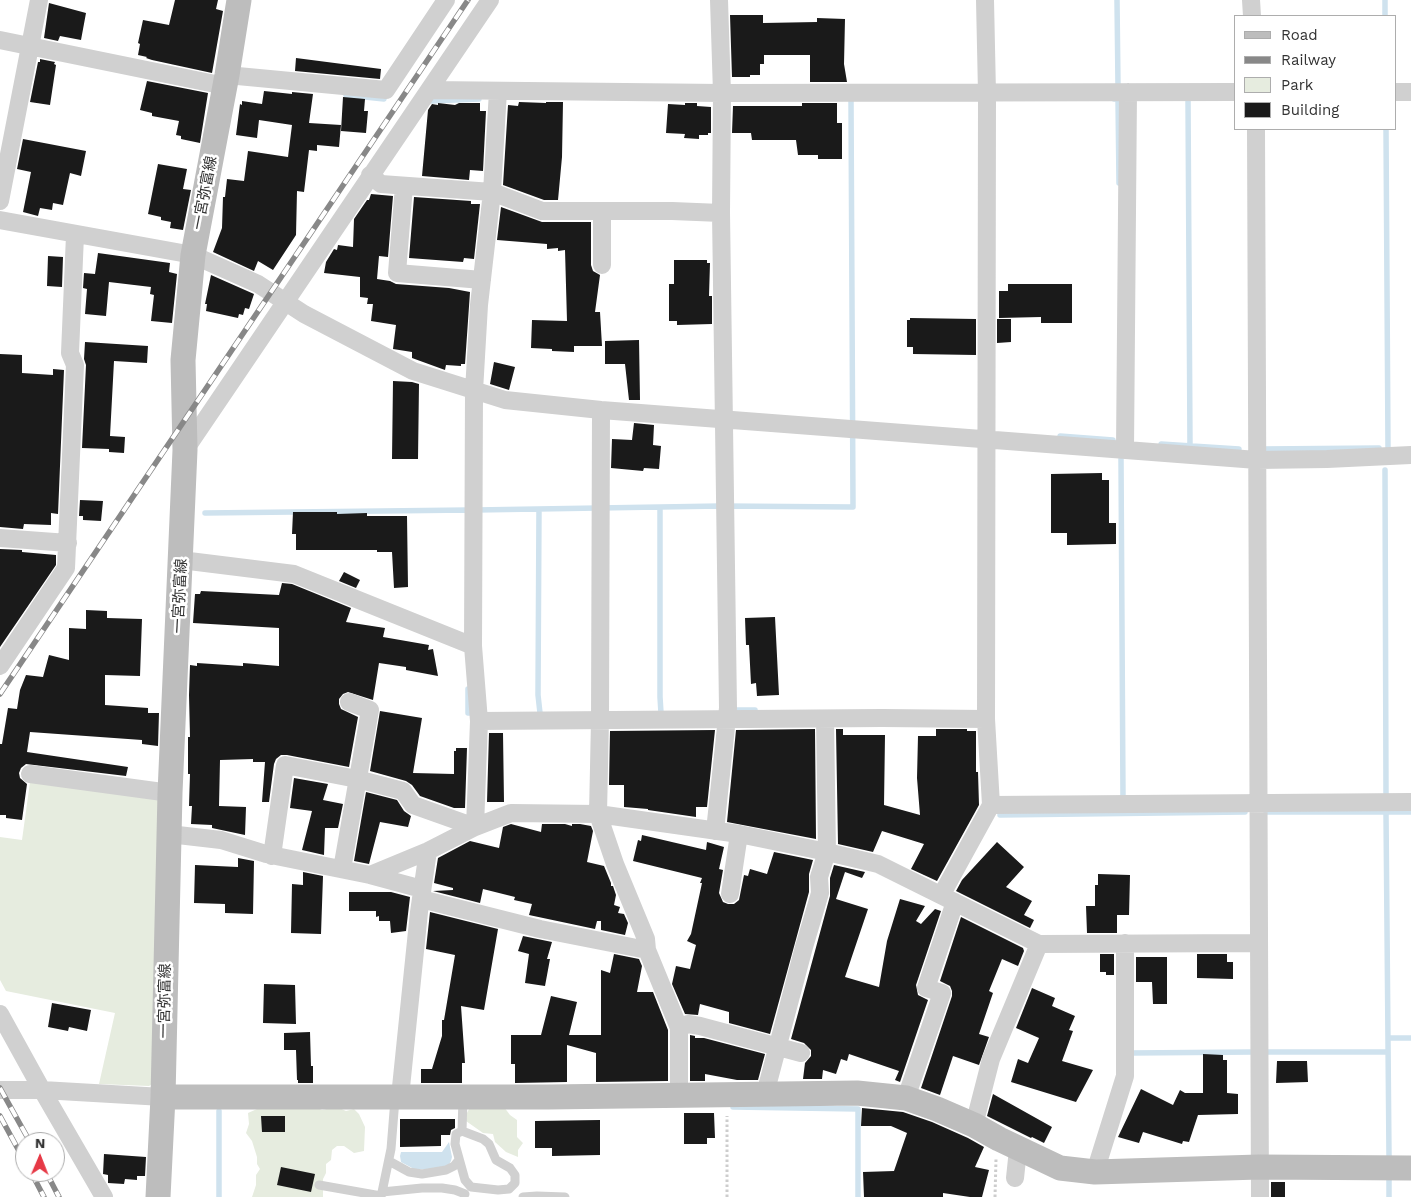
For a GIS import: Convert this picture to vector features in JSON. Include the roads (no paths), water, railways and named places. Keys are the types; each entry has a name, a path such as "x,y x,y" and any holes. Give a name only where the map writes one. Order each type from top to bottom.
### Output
{"street":[{"path":"0,201 39,0"},
{"name":"一宮弥富線","path":"158,1197 163,1097 170,793 185,450 183,360 193,255 239,0"},
{"path":"0,40 30,47 226,80 386,90 446,0"},
{"path":"185,450 490,0"},
{"path":"715,831 728,708 720,0"},
{"path":"906,1098 942,993 926,988 948,898 991,805 986,720 987,93 985,0"},
{"path":"1252,0 1252,15"},
{"path":"429,90 722,93 1234,92"},
{"path":"475,827 479,720 473,646 474,391 479,305 492,192 498,91"},
{"path":"1125,450 1128,92"},
{"path":"1396,92 1411,92"},
{"path":"1256,130 1260,1197"},
{"path":"370,175 381,184 492,192 542,211 721,213"},
{"path":"404,186 397,273 482,280"},
{"path":"602,212 602,265"},
{"path":"0,220 193,255 258,284 304,314 413,371 505,400 724,420 1257,460 1326,460 1411,455"},
{"path":"0,666 66,568 75,365 70,353 75,235"},
{"path":"601,410 598,814 614,864 646,939 647,950 679,1028 679,1095"},
{"path":"0,538 68,543"},
{"path":"181,560 294,574 473,646"},
{"path":"342,869 370,710 349,702"},
{"path":"479,720 882,718 986,720"},
{"path":"765,1094 820,893 819,877 827,852 825,719"},
{"path":"272,856 285,765 357,779 402,792 413,805 475,827"},
{"path":"30,774 170,793"},
{"path":"991,805 1411,802"},
{"path":"370,875 428,851 475,827 511,812 598,814 739,834 878,864 1039,944 1258,943"},
{"path":"169,834 221,840 272,856 370,875 422,894 540,929 647,950"},
{"path":"730,894 739,834"},
{"path":"398,1097 428,851"},
{"path":"1096,1172 1124,1076 1125,943"},
{"path":"974,1124 991,1059 1039,944"},
{"path":"0,1014 104,1197"},
{"path":"679,1028 688,1024 700,1026 801,1053"},
{"path":"0,1090 42,1090 163,1097 463,1097 857,1093 906,1098 937,1109 974,1124 1060,1168 1096,1172 1260,1168 1411,1168"},
{"path":"1010,1144 1017,1159 1015,1178"}],"lane":[{"path":"381,1195 389,1161 398,1097"},
{"path":"462,1131 463,1097"},
{"path":"462,1131 483,1139 489,1144 496,1160 510,1168 515,1176 515,1183 509,1189 498,1190 471,1187 465,1180 458,1161 455,1144 456,1134 462,1131"},
{"path":"389,1161 409,1172 422,1174 446,1170 454,1166 458,1161"},
{"path":"465,1196 464,1191 468,1183"},
{"path":"319,1185 381,1195 422,1188 442,1188 455,1190 465,1196"},
{"path":"512,1186 521,1197 565,1197"}],"water":[{"path":"449,1142 452,1157 448,1166 432,1170 414,1169 401,1162 401,1152 442,1152"}],"waterway":[{"path":"1117,0 1118,86"},
{"path":"1385,0 1385,15"},
{"path":"346,95 384,99"},
{"path":"1188,98 1190,446"},
{"path":"431,101 479,99"},
{"path":"1114,99 1118,99 1119,183"},
{"path":"476,510 721,506 853,507 851,100"},
{"path":"1386,130 1388,448"},
{"path":"1060,436 1113,440"},
{"path":"1161,444 1239,449"},
{"path":"1263,449 1379,448"},
{"path":"1121,459 1123,798"},
{"path":"1385,470 1386,796"},
{"path":"660,507 661,713"},
{"path":"539,509 538,695 540,713"},
{"path":"205,513 469,510 469,512"},
{"path":"468,689 468,713 475,713"},
{"path":"729,710 755,710"},
{"path":"1000,815 1245,812"},
{"path":"1266,812 1411,812"},
{"path":"1386,813 1389,1156"},
{"path":"1388,1038 1411,1038"},
{"path":"1130,1053 1253,1052"},
{"path":"1265,1052 1388,1052"},
{"path":"733,1107 858,1109 858,1197"},
{"path":"219,1111 219,1197"},
{"path":"1389,1178 1389,1197"}],"railway":[{"path":"0,694 468,0"},
{"path":"0,1088 24,1132"},
{"path":"0,1116 15,1144"},
{"path":"36,1182 44,1197"},
{"path":"51,1182 59,1197"}]}
